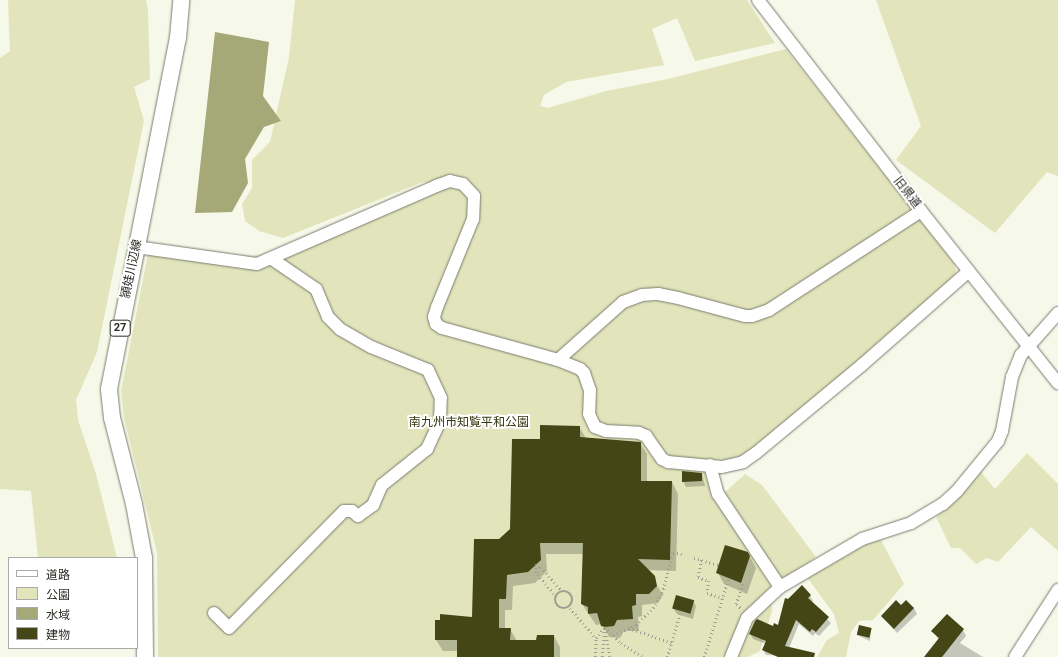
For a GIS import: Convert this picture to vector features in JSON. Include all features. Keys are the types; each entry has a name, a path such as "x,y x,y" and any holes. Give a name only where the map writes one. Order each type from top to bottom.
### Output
{"main road":[{"name":"頴娃川辺線","path":"145,657 144,558 134,504 112,418 109,389 178,38 181,0"}],"street":[{"name":"旧県道","path":"758,0 921,211 1058,383"},
{"path":"136,247 257,264 272,259 436,186 450,181 463,184 474,196 473,219 437,307 434,317 436,324 442,328 558,360 584,373 590,390 588,414 595,427 606,431 639,433 646,436 662,459 668,462 731,466 756,453 862,365 969,271"},
{"path":"558,360 623,302 642,295 658,294 678,298 745,316 752,316 769,310 921,211"},
{"path":"214,613 229,628 344,512 352,511 358,516 373,505 382,485 427,449 440,421 441,398 438,386 428,370 371,346 340,329 328,317 316,289 272,259"},
{"path":"731,657 747,618 780,587 862,539 911,523 943,504 957,491 998,441 1002,432 1012,377 1021,355 1058,313"},
{"path":"710,465 718,494 780,587"},
{"path":"1015,657 1058,590"}],"path":[{"path":"613,635 636,625 656,603 671,566 673,552 685,555"},
{"path":"695,558 719,565"},
{"path":"702,560 698,577 708,581 707,593 722,598"},
{"path":"556,597 536,573 535,565 542,567 562,591 573,596 574,603 570,608"},
{"path":"704,657 728,580"},
{"path":"743,582 736,604 747,618"},
{"path":"562,591 556,597 555,603 559,608 570,608 596,638"},
{"path":"667,657 681,611"},
{"path":"595,657 596,638 605,627"},
{"path":"605,627 613,635 643,657"},
{"path":"602,657 605,627"},
{"path":"605,627 610,657"},
{"path":"629,628 672,643"}],"green space":[{"path":"8,0 146,0 148,10 150,79 134,87 144,121 97,352 76,400 78,420 96,474 117,557 38,557 31,491 0,489 0,58 10,51"},
{"name":"南九州市知覧平和公園","path":"295,0 747,0 775,43 695,61 677,18 652,29 664,65 566,82 544,95 540,106 548,108 606,91 668,79 786,49 954,263 957,275 854,367 743,456 730,460 702,459 770,579 772,611 760,651 748,657 158,657 157,553 124,418 121,391 150,244 240,256 269,255 434,183 423,182 283,238 259,231 245,221 242,204 252,188 252,160 270,142 289,57"},
{"path":"876,0 1058,0 1058,176 1047,172 995,233 896,160 921,126"},
{"path":"1027,453 1058,484 1058,551 1031,527 998,562 987,558 976,564 960,548 951,548 936,517 956,501 981,472 995,489"},
{"path":"745,474 762,485 816,557 780,581 723,494"},
{"path":"880,538 904,584 873,620 859,621 851,632 846,657 817,657 827,640 839,633 834,614 806,576 860,545"}],"water":[{"path":"215,32 269,42 263,96 281,121 264,127 245,159 248,183 232,212 195,213"}],"building":[{"path":"540,425 580,426 580,437 641,442 641,481 672,481 670,560 638,559 655,576 657,586 649,594 636,594 636,605 632,606 633,619 617,620 614,626 605,627 601,626 597,613 588,614 588,607 581,604 583,543 540,543 541,560 528,572 507,575 506,599 499,599 499,628 511,628 510,640 536,640 537,635 554,635 554,657 457,657 457,640 435,640 435,620 440,620 440,614 472,617 474,539 499,539 510,529 512,439 540,439"},
{"path":"682,471 702,473 702,481 682,482"},
{"path":"725,545 748,552 750,556 741,583 716,573"},
{"path":"802,585 811,595 808,598 829,617 816,632 812,629 810,632 796,620 785,646 815,653 814,657 778,657 762,650 766,641 749,634 755,621 757,619 773,626 774,623 778,625 785,598 788,599"},
{"path":"676,595 694,600 690,614 672,608"},
{"path":"896,600 901,605 906,600 914,608 894,629 881,616"},
{"path":"947,614 964,629 942,657 924,657 939,638 931,631"},
{"path":"859,625 872,628 869,638 857,635"}]}
